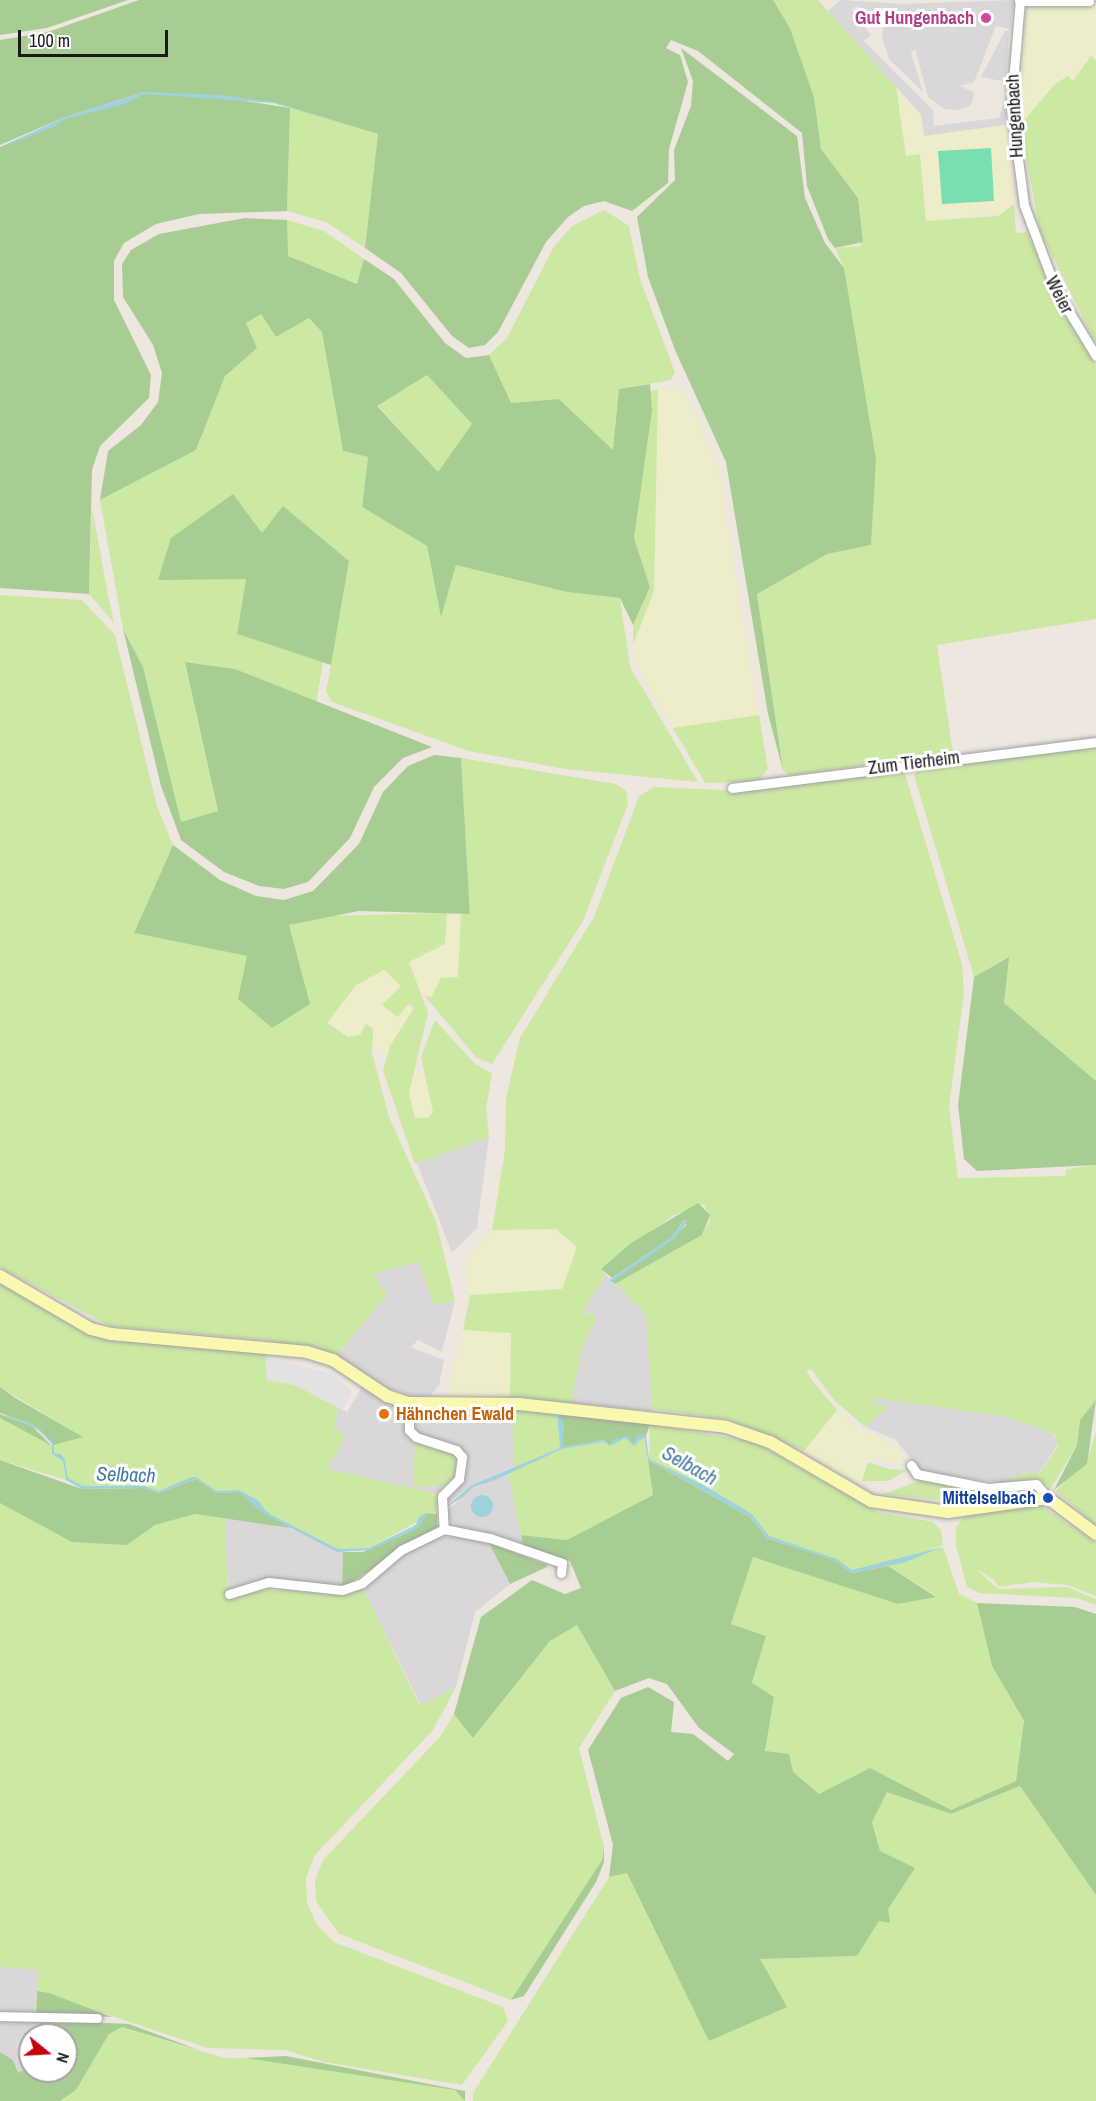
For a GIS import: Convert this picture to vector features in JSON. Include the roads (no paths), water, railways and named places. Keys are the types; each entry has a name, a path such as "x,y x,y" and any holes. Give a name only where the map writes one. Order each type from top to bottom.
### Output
{"street":[{"name":"Hungenbach","path":"1031,229 1011,106 1019,1 1089,1"},
{"name":"Weier","path":"1031,229 1056,290 1096,356"},
{"name":"Zum Tierheim","path":"732,788 1096,742"},
{"path":"0,1276 91,1329 130,1338 307,1352 333,1360 387,1396 409,1403 519,1404 726,1427 770,1442 866,1499 917,1511 948,1512 1048,1498"},
{"path":"409,1403 410,1430 416,1437 456,1450 462,1457 459,1479 441,1496 444,1529"},
{"path":"911,1465 917,1474 988,1488 1036,1484 1048,1498 1096,1534"},
{"path":"229,1594 268,1582 342,1590 362,1583 401,1550 444,1529 490,1538 562,1563 561,1573"},
{"path":"0,2016 97,2018"}],"water":[{"path":"145,92 220,95 273,102 364,130 273,103 145,94 122,105 65,119 54,127 0,147 65,117"},
{"path":"0,1413 40,1429 54,1444 54,1453 61,1454 65,1460 68,1478 83,1486 145,1486 159,1491 196,1477 217,1491 239,1490 259,1501 266,1512 338,1549 369,1548 416,1525 419,1517 426,1513 437,1514 427,1514 418,1528 370,1550 337,1552 264,1514 239,1492 217,1493 196,1479 159,1493 144,1488 82,1489 66,1480 63,1461 52,1454 52,1444 39,1430"},
{"path":"557,1414 563,1420 562,1447 604,1440 609,1445 613,1440 625,1436 629,1436 633,1444 637,1436 644,1434 649,1459 705,1486 752,1514 769,1536 837,1559 852,1570 943,1547 903,1563 851,1573 836,1561 767,1538 750,1517 648,1460 644,1436 634,1446 625,1438 610,1446 604,1442 562,1449 495,1480 473,1487 463,1497 445,1508 472,1485 560,1448"},
{"path":"478,1495 486,1495 493,1502 493,1510 486,1517 478,1517 471,1510 471,1502"}],"waterway":[{"path":"611,1280 673,1237 685,1221"}],"place":[{"name":"Gut Hungenbach","path":"986,18"},
{"name":"Hähnchen Ewald","path":"384,1414"},
{"name":"Mittelselbach","path":"1048,1498"}],"water label":[{"name":"Selbach","path":"690,1465"},
{"name":"Selbach","path":"126,1474"}]}
